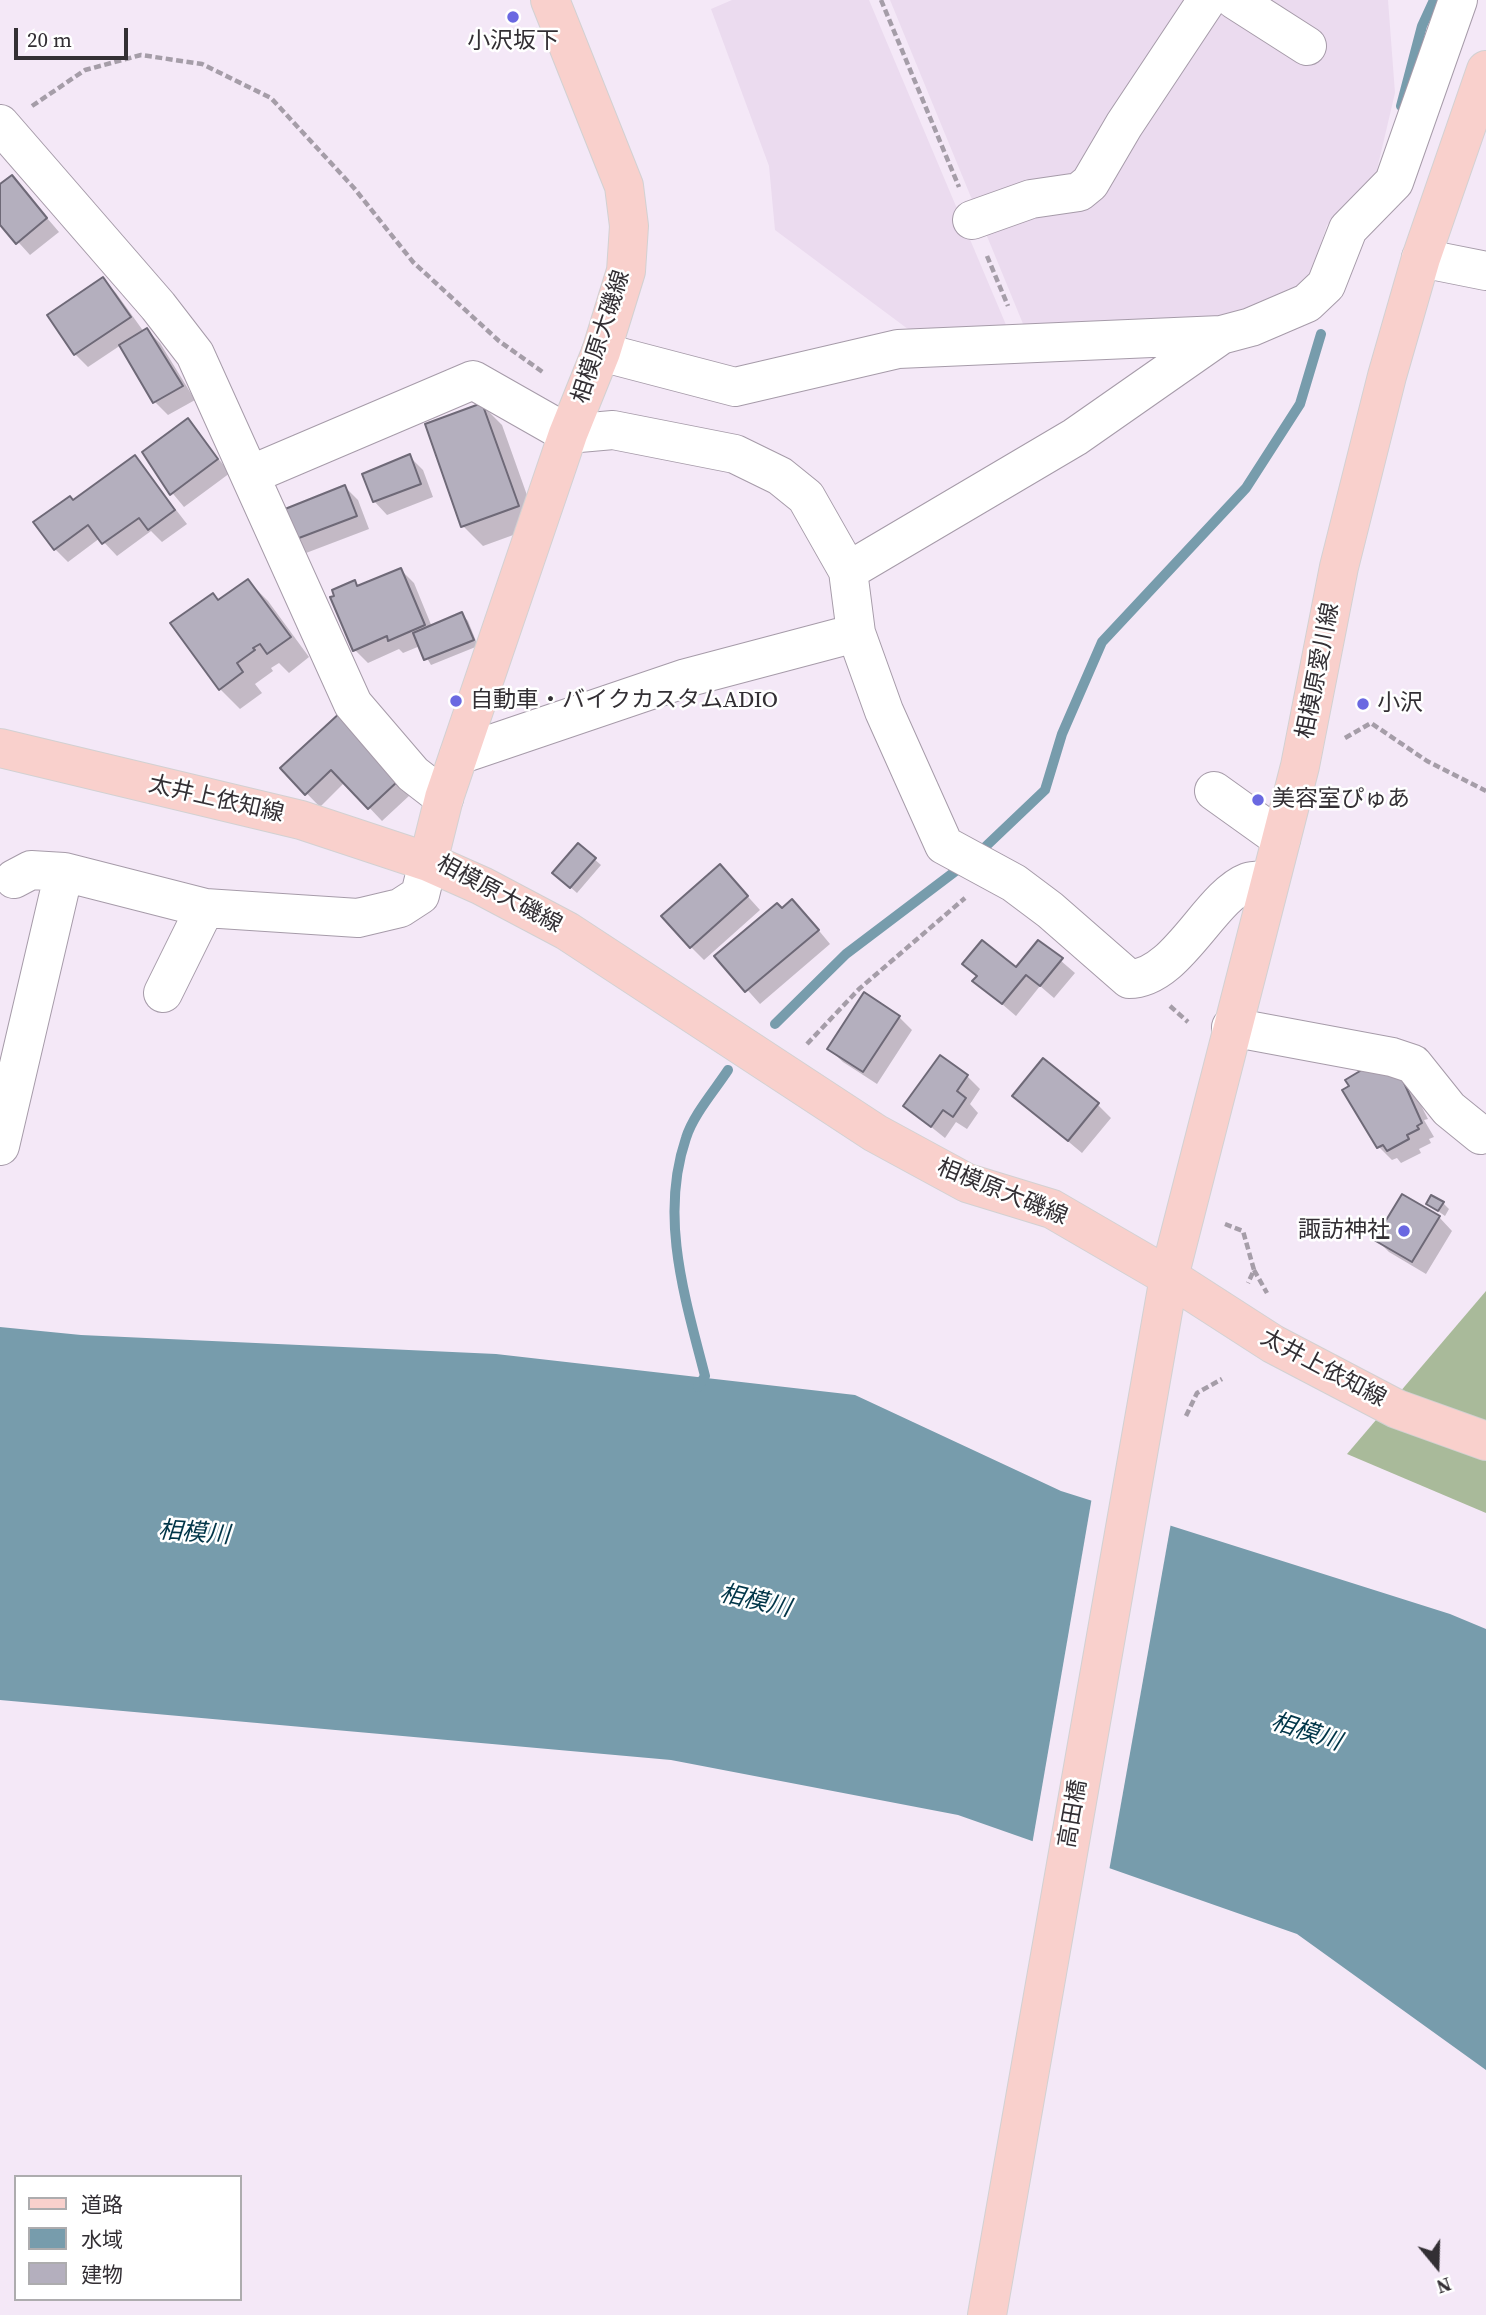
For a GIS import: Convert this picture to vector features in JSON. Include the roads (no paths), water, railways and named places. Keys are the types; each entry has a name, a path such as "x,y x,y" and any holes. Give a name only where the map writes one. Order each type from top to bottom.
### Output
{"main road":[{"name":"相模原大磯線","path":"550,0 624,186 629,226 626,271 601,352 568,434 444,798 428,862 482,886 567,931 875,1133 967,1183 1052,1209 1169,1277"},
{"name":"相模原愛川線","path":"1169,1277 1306,734 1339,566 1421,258 1486,70"},
{"name":"太井上依知線","path":"0,748 301,820 428,862"},
{"name":"太井上依知線","path":"1169,1277 1273,1344 1397,1409 1486,1441"},
{"name":"高田橋","path":"987,2315 1169,1277"}],"street":[{"path":"972,220 1031,199 1079,192 1090,183 1124,125 1207,0"},
{"path":"1235,0 1307,46"},
{"path":"601,352 735,387 898,349 1222,335 1251,327 1307,303 1326,285 1348,229 1394,182 1458,0"},
{"path":"4,135 158,306 195,354 353,704 413,774 444,798"},
{"path":"1421,258 1486,271"},
{"path":"848,571 1075,437 1222,335"},
{"path":"250,475 473,380 568,434 613,430 735,454 780,476 806,497 848,571 856,633 884,710 944,845 995,872 1050,909 1129,979 1143,979 1158,970 1230,895 1248,882 1270,880"},
{"path":"459,755 686,678 856,633"},
{"path":"1214,791 1280,839"},
{"path":"14,879 31,870 64,872 205,908 358,918 400,908 420,895 428,862"},
{"path":"2,1132 64,872"},
{"path":"163,993 205,908"},
{"path":"1231,1027 1392,1057 1413,1064 1449,1109 1481,1135"}],"water":[{"name":"相模川","path":"0,1327 81,1335 496,1354 855,1395 1061,1491 1450,1614 1486,1629 1486,2070 1297,1934 958,1815 671,1760 0,1700"}],"waterway":[{"path":"1401,106 1422,26 1434,0"},
{"path":"983,849 1045,790 1062,734 1102,642 1246,488 1300,404 1321,334"},
{"path":"775,1024 846,954 957,870"},
{"path":"698,1387 705,1376 683,1287 675,1227 675,1198 678,1168 689,1129 728,1070"}],"place":[{"name":"小沢坂下","path":"513,17"},
{"name":"自動車・バイクカスタムADIO","path":"456,701"},
{"name":"小沢","path":"1363,704"},
{"name":"美容室ぴゅあ","path":"1258,800"},
{"name":"諏訪神社","path":"1404,1231"}]}
